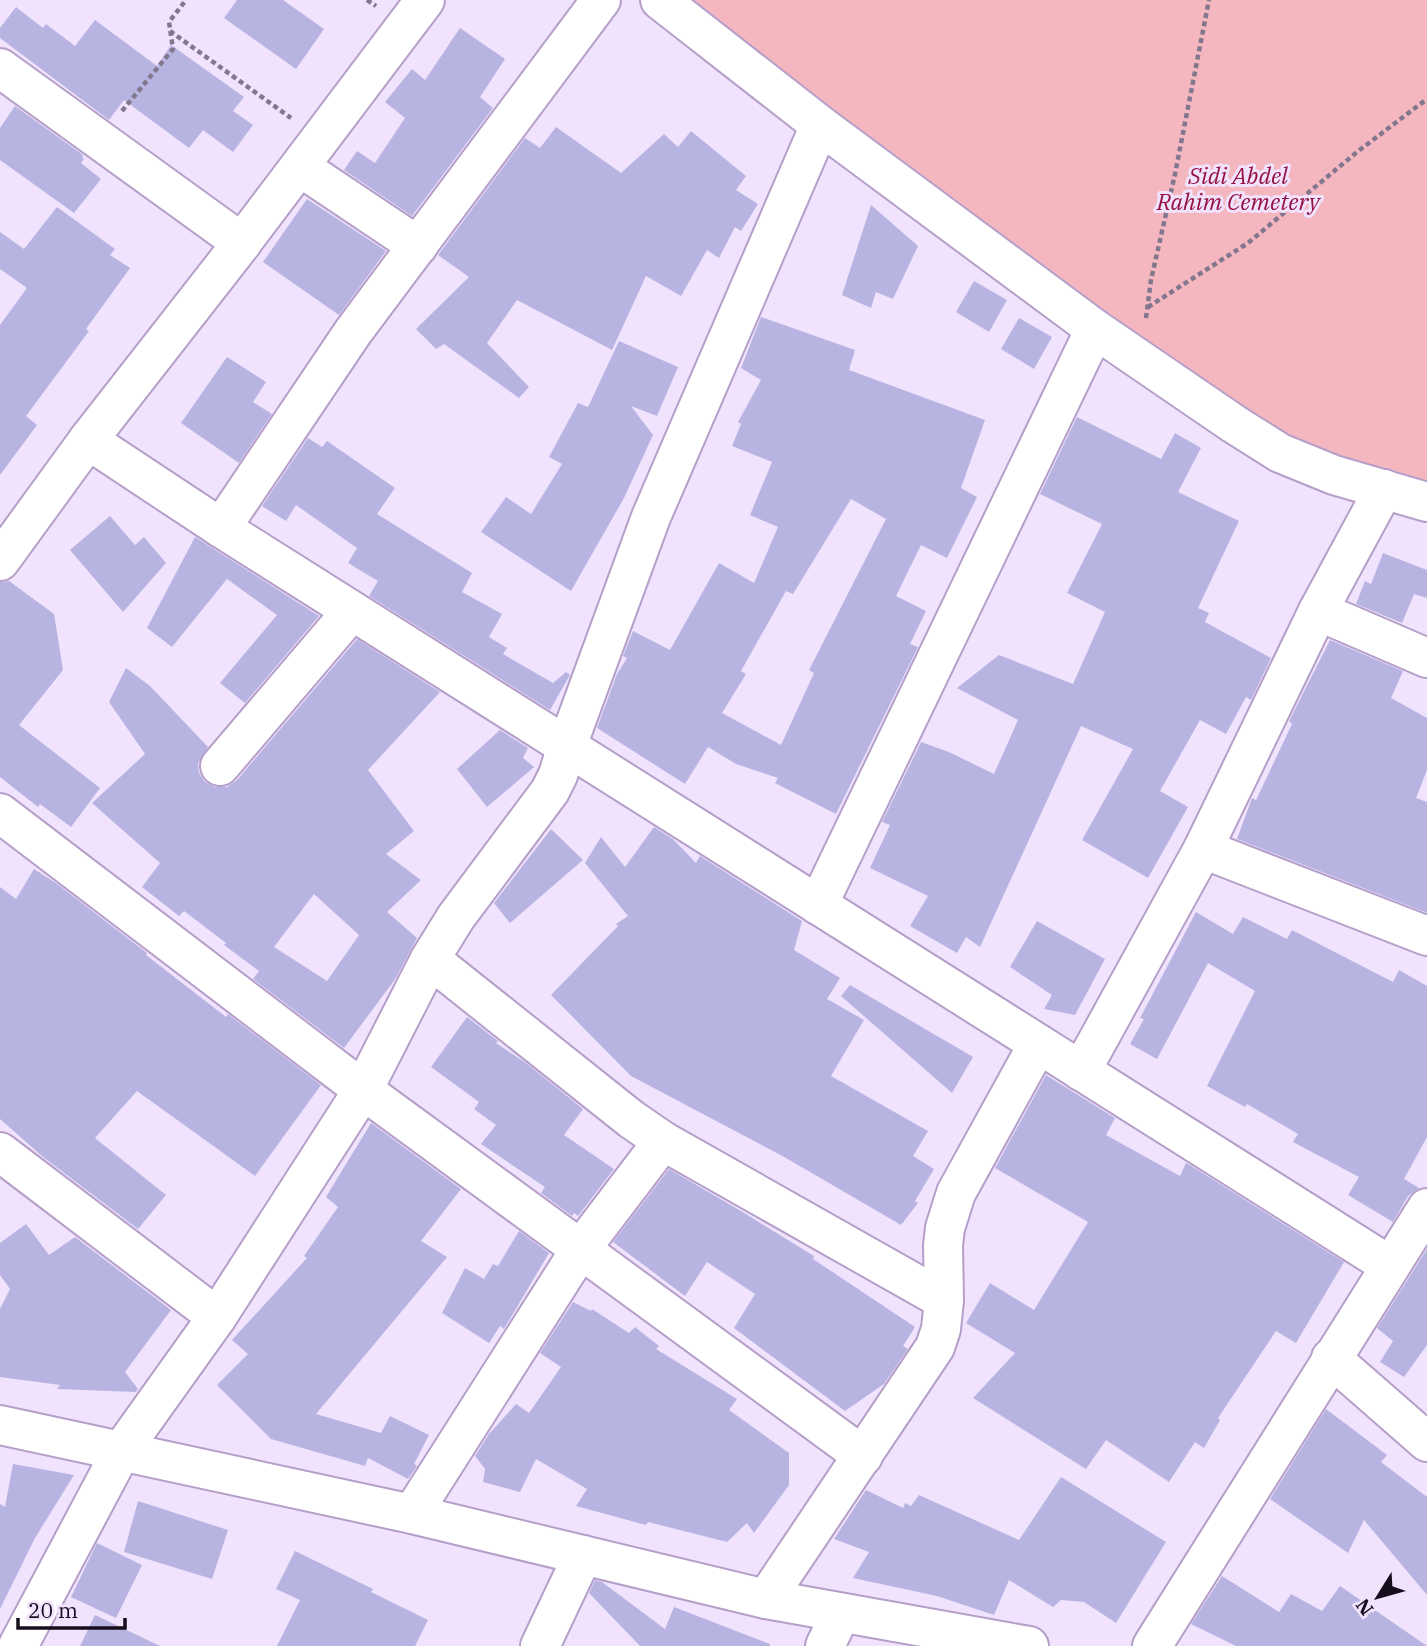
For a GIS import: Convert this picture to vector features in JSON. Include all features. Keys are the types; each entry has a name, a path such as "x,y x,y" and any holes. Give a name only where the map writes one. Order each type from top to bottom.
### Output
{"street":[{"path":"0,561 88,440 242,243 425,0"},
{"path":"221,528 353,332 601,0"},
{"path":"660,0 820,125 1095,330 1280,453 1334,475 1427,502"},
{"path":"0,68 242,243"},
{"path":"18,1646 122,1450 216,1317 363,1090 430,959 456,917 550,790 558,775 566,746 651,517 820,125"},
{"path":"310,153 418,246"},
{"path":"818,905 1095,330"},
{"path":"88,440 221,528 1389,1265"},
{"path":"1081,1071 1203,849 1318,611 1384,489"},
{"path":"220,766 352,611"},
{"path":"1318,611 1427,658"},
{"path":"0,813 363,1090 863,1456"},
{"path":"1203,849 1427,936"},
{"path":"430,959 631,1119 663,1141 944,1300"},
{"path":"766,1599 935,1347 941,1329 944,1300 943,1245 956,1193 1038,1044"},
{"path":"412,1514 580,1250 663,1141"},
{"path":"0,1152 216,1317"},
{"path":"1153,1646 1427,1208"},
{"path":"1331,1358 1427,1442"},
{"path":"0,1425 412,1514 766,1599 833,1629 1029,1646"},
{"path":"540,1646 583,1555"}],"path":[{"path":"99,139 173,49 169,22 186,0"},
{"path":"1139,360 1151,279 1175,174 1209,0"},
{"path":"170,31 310,153"},
{"path":"1147,307 1248,243 1357,152 1427,99"}],"green space":[{"name":"Sidi Abdel Rahim Cemetery","path":"669,0 1427,0 1427,505 1280,453"}],"building":[{"path":"237,0 283,0 324,29 296,69 224,18"},
{"path":"16,7 43,28 46,24 75,46 95,20 157,66 171,45 244,97 233,111 253,125 233,152 203,130 189,148 124,100 109,120 0,38 0,28"},
{"path":"460,28 505,59 480,97 493,108 412,216 344,170 357,151 375,163 405,118 385,102 412,69 425,80"},
{"path":"15,106 83,155 81,163 101,179 74,213 0,160 0,128"},
{"path":"556,127 621,173 664,134 678,147 691,131 746,176 736,190 758,204 741,231 735,227 719,258 707,250 681,296 646,276 612,350 517,300 487,343 529,387 519,398 444,344 436,349 416,329 469,277 438,255 525,138 540,148"},
{"path":"307,199 386,251 339,315 263,262"},
{"path":"871,205 918,246 893,299 876,292 871,308 842,295"},
{"path":"57,207 115,249 110,255 130,268 86,329 89,331 26,416 37,425 0,475 0,325 27,288 0,269 0,232 24,249"},
{"path":"974,281 1007,300 989,332 956,312"},
{"path":"761,317 855,350 849,370 985,420 961,488 977,497 947,558 921,545 896,596 926,611 910,644 918,647 836,814 775,783 778,778 736,764 708,747 685,784 597,728 617,674 627,658 623,656 633,631 670,650 719,563 754,583 778,527 750,515 772,462 732,446 741,424 738,422 761,380 741,368","holes":["851,499 886,519 809,670 814,673 781,745 722,713 746,674 741,671 786,591 793,594"]},
{"path":"1019,318 1052,337 1034,369 1001,349"},
{"path":"619,341 678,367 657,416 631,406 653,435 624,498 571,591 481,532 506,497 531,514 562,464 549,457 578,403 588,407"},
{"path":"227,357 266,382 253,402 272,414 239,463 181,423"},
{"path":"1077,417 1161,459 1175,433 1201,448 1178,492 1239,521 1198,608 1209,613 1205,622 1271,658 1251,700 1246,697 1226,734 1200,720 1160,791 1188,807 1148,878 1082,840 1133,749 1081,726 980,947 966,937 957,953 910,926 928,896 870,868 890,825 882,822 921,742 994,774 1018,720 957,688 999,655 1073,684 1105,612 1067,593 1102,524 1040,494"},
{"path":"308,438 322,447 327,441 395,488 377,514 472,573 462,592 502,614 489,637 507,648 503,654 553,683 566,672 570,675 550,710 369,596 378,581 348,563 357,548 296,505 286,521 262,506"},
{"path":"110,516 135,545 144,537 166,563 123,612 70,550"},
{"path":"195,537 319,616 245,703 220,683 277,615 227,579 172,647 147,628"},
{"path":"1383,553 1427,570 1427,598 1414,594 1402,623 1356,604 1365,581 1371,584"},
{"path":"9,581 54,614 63,670 19,725 100,788 71,827 40,804 38,807 0,777 0,582"},
{"path":"357,639 440,692 368,770 414,831 386,854 421,880 387,912 417,938 396,978 344,1048 253,979 259,971 224,945 226,943 184,911 179,916 142,887 160,863 92,803 145,754 109,702 126,668 150,686 208,747 198,763 199,773 205,782 215,787 227,787 237,780","holes":["314,894 359,935 327,981 274,947"]},
{"path":"1330,640 1403,671 1391,698 1427,718 1427,770 1416,798 1427,802 1427,913 1237,839 1252,798 1256,800 1292,724 1289,721"},
{"path":"500,730 528,748 523,758 534,767 487,807 457,769"},
{"path":"654,827 673,839 696,863 700,856 802,921 794,950 840,978 827,999 864,1020 831,1076 928,1131 913,1156 934,1169 915,1201 918,1203 901,1225 786,1158 631,1076 551,995 618,926 616,924 628,916 585,863 601,837 625,867"},
{"path":"551,829 583,860 510,923 494,903"},
{"path":"34,869 147,953 146,955 226,1017 228,1014 321,1085 255,1176 137,1091 95,1138 166,1195 138,1229 43,1157 0,1119 0,887 16,899"},
{"path":"1196,912 1233,934 1243,917 1287,939 1292,930 1393,982 1399,970 1427,986 1427,1137 1404,1179 1419,1188 1408,1196 1393,1222 1348,1195 1359,1177 1293,1142 1298,1134 1247,1104 1245,1107 1207,1086 1255,991 1208,963 1157,1059 1130,1044 1144,1019 1140,1018"},
{"path":"1037,921 1105,959 1075,1015 1044,1009 1052,995 1010,967"},
{"path":"850,985 973,1057 952,1093 841,996"},
{"path":"467,1017 498,1041 496,1043 526,1063 583,1109 564,1135 614,1169 578,1216 574,1213 572,1216 541,1193 545,1187 481,1144 496,1125 474,1109 479,1102 431,1067"},
{"path":"1046,1075 1115,1118 1106,1135 1180,1176 1186,1163 1190,1165 1344,1262 1296,1343 1276,1331 1218,1418 1220,1420 1204,1448 1195,1442 1169,1482 1106,1440 1086,1469 973,1398 1015,1353 966,1323 990,1283 1034,1310 1088,1222 995,1168"},
{"path":"371,1123 461,1189 421,1241 447,1257 316,1414 381,1433 390,1416 429,1435 414,1464 417,1466 408,1479 368,1458 365,1466 271,1439 217,1385 248,1354 232,1340 307,1258 304,1256 338,1207 326,1197"},
{"path":"669,1169 814,1256 813,1259 915,1327 903,1346 908,1349 884,1384 845,1411 734,1328 755,1294 707,1262 685,1296 613,1242"},
{"path":"26,1224 49,1255 75,1237 171,1310 125,1372 138,1389 136,1392 57,1389 60,1385 0,1377 0,1309 10,1289 0,1275 0,1243"},
{"path":"519,1231 549,1253 504,1329 500,1326 489,1343 442,1313 465,1268 484,1279 493,1264 498,1266"},
{"path":"1427,1249 1427,1345 1404,1377 1380,1362 1393,1341 1377,1328"},
{"path":"573,1302 591,1311 592,1309 629,1333 635,1327 659,1346 656,1349 737,1399 729,1410 789,1453 789,1485 754,1533 747,1523 727,1542 648,1522 646,1525 576,1506 587,1489 536,1459 520,1492 483,1482 485,1469 475,1456 489,1434 516,1404 529,1413 561,1367 540,1353"},
{"path":"1326,1409 1387,1455 1381,1462 1427,1497 1427,1595 1364,1520 1348,1553 1270,1499"},
{"path":"13,1464 74,1475 35,1538 0,1609 0,1504 5,1507"},
{"path":"1061,1477 1166,1542 1116,1623 1084,1602 1061,1600 1053,1607 1009,1580 994,1615 937,1596 853,1578 869,1552 834,1539 866,1490 903,1508 905,1503 911,1506 919,1495 1019,1540"},
{"path":"138,1501 228,1530 212,1579 124,1552"},
{"path":"97,1543 142,1565 116,1618 71,1597"},
{"path":"295,1551 373,1589 371,1592 428,1620 415,1646 277,1646 300,1600 276,1589"},
{"path":"1222,1576 1279,1612 1291,1594 1322,1611 1340,1586 1427,1646 1236,1646 1191,1624"},
{"path":"595,1580 602,1582 665,1629 674,1607 770,1646 640,1646 589,1593"},
{"path":"95,1615 160,1646 80,1646"}]}
